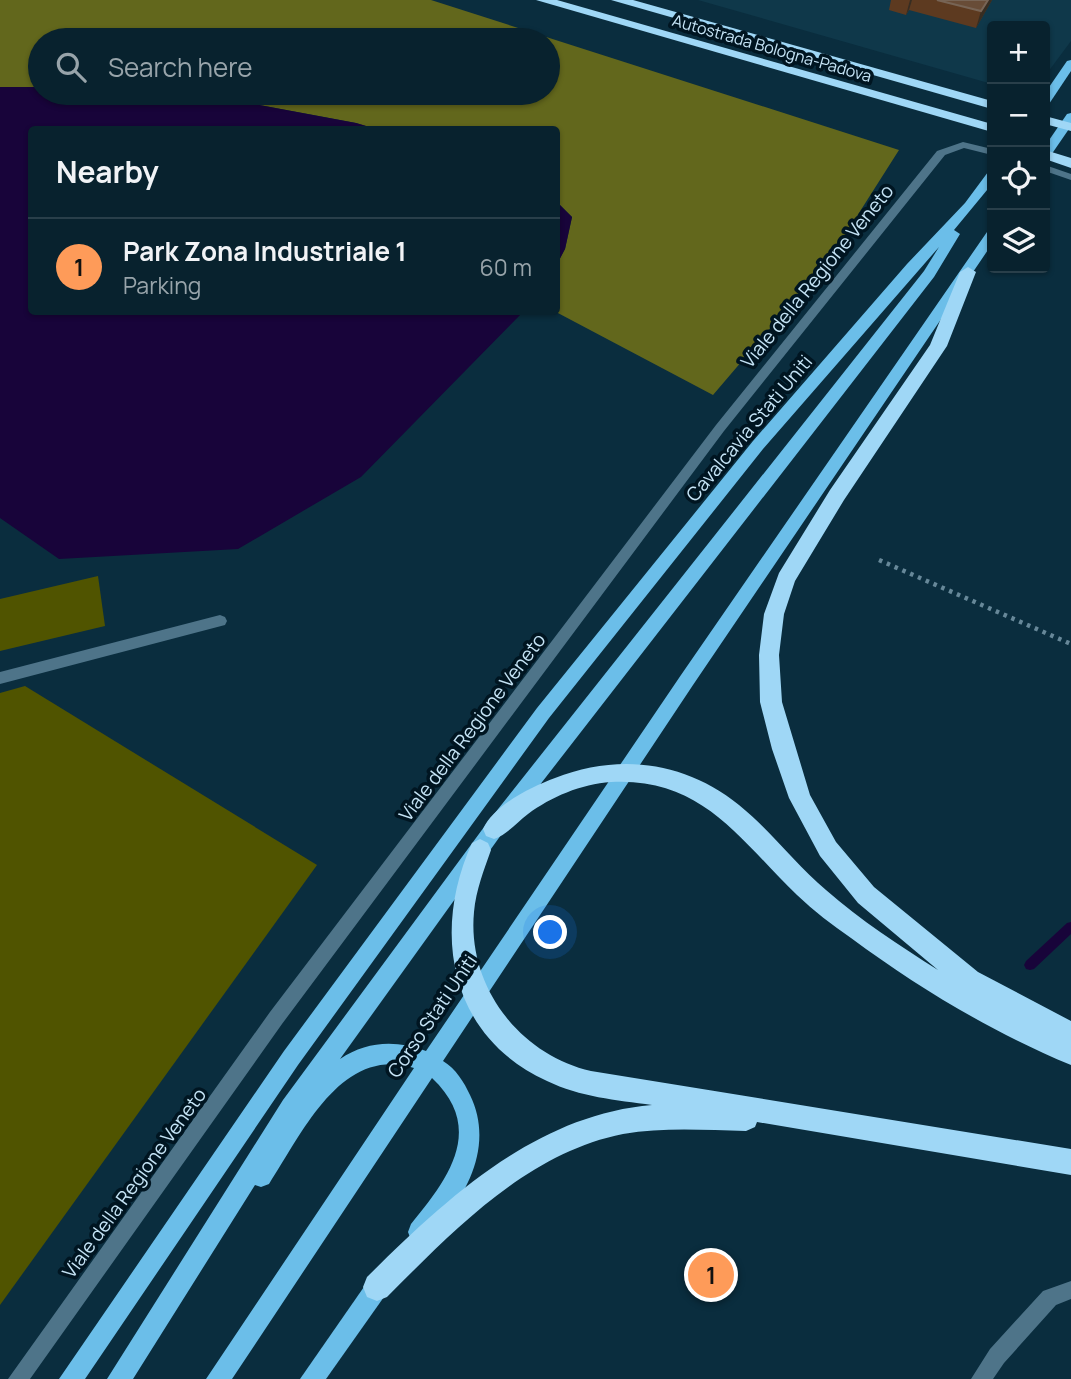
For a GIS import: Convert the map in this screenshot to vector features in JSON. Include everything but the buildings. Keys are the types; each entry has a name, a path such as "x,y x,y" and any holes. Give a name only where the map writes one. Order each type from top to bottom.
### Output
{"highway":[{"name":"Autostrada Bologna-Padova","path":"543,0 987,127"},
{"name":"Autostrada Bologna-Padova","path":"618,0 987,104"},
{"path":"797,73 987,135"},
{"path":"1050,121 1071,127"},
{"path":"1050,145 1071,151"},
{"path":"1050,157 1071,163"},
{"path":"968,272 938,346 837,495 786,579 774,614 769,656 771,702 783,749 800,797 828,849 866,895 969,980 1071,1035"},
{"path":"1071,1052 1046,1042 949,989 888,950 830,909 728,810 690,787 643,774 589,775 558,784 528,798 487,839 462,899 460,937 464,960 480,1002 496,1026 518,1048 543,1066 572,1080 1071,1162"},
{"path":"377,1287 453,1211 496,1178 547,1148 609,1125 670,1117 818,1119"}],"main road":[{"path":"1050,93 1071,63"},
{"path":"1050,148 1071,117"},
{"name":"Cavalcavia Stati Uniti","path":"71,1379 291,1058 542,713 758,445 912,267 970,206 987,182"},
{"path":"120,1379 291,1108 487,839 929,274 970,206"},
{"path":"968,272 987,243"},
{"name":"Corso Stati Uniti","path":"218,1379 687,680 968,272"},
{"path":"120,1379 335,1074 354,1062 375,1054 397,1052 418,1056 437,1066 454,1083 465,1104 470,1129 468,1155 459,1180 377,1287 312,1379"}],"street":[{"name":"Viale della Regione Veneto","path":"18,1379 276,1018 720,428 941,153 963,145 987,151"},
{"path":"1050,170 1071,177"},
{"path":"0,678 220,621"},
{"path":"981,1379 997,1356 1050,1298 1071,1290"}],"path":[{"path":"879,560 1071,644"}],"shaded area":[{"path":"698,0 1071,0 1071,41 1050,69 1050,21 987,21 987,83"},
{"path":"0,87 28,87 28,105 259,105 366,126 28,126 28,315 520,315 361,477 238,549 59,559 0,518"},
{"path":"560,205 572,217 565,249 560,258"},
{"path":"98,576 105,626 0,651 0,599"},
{"path":"25,686 317,865 0,1305 0,693"}],"green space":[{"path":"0,0 431,0 518,28 28,28 28,87 0,87"},
{"path":"560,41 899,150 831,257 713,395 560,314 560,258 565,249 572,217 560,205 560,126 366,126 259,105 560,105"}],"waterway":[{"path":"1030,965 1071,927"}],"place":[{"name":"Park Zona Industriale 1","path":"711,1275"}]}
